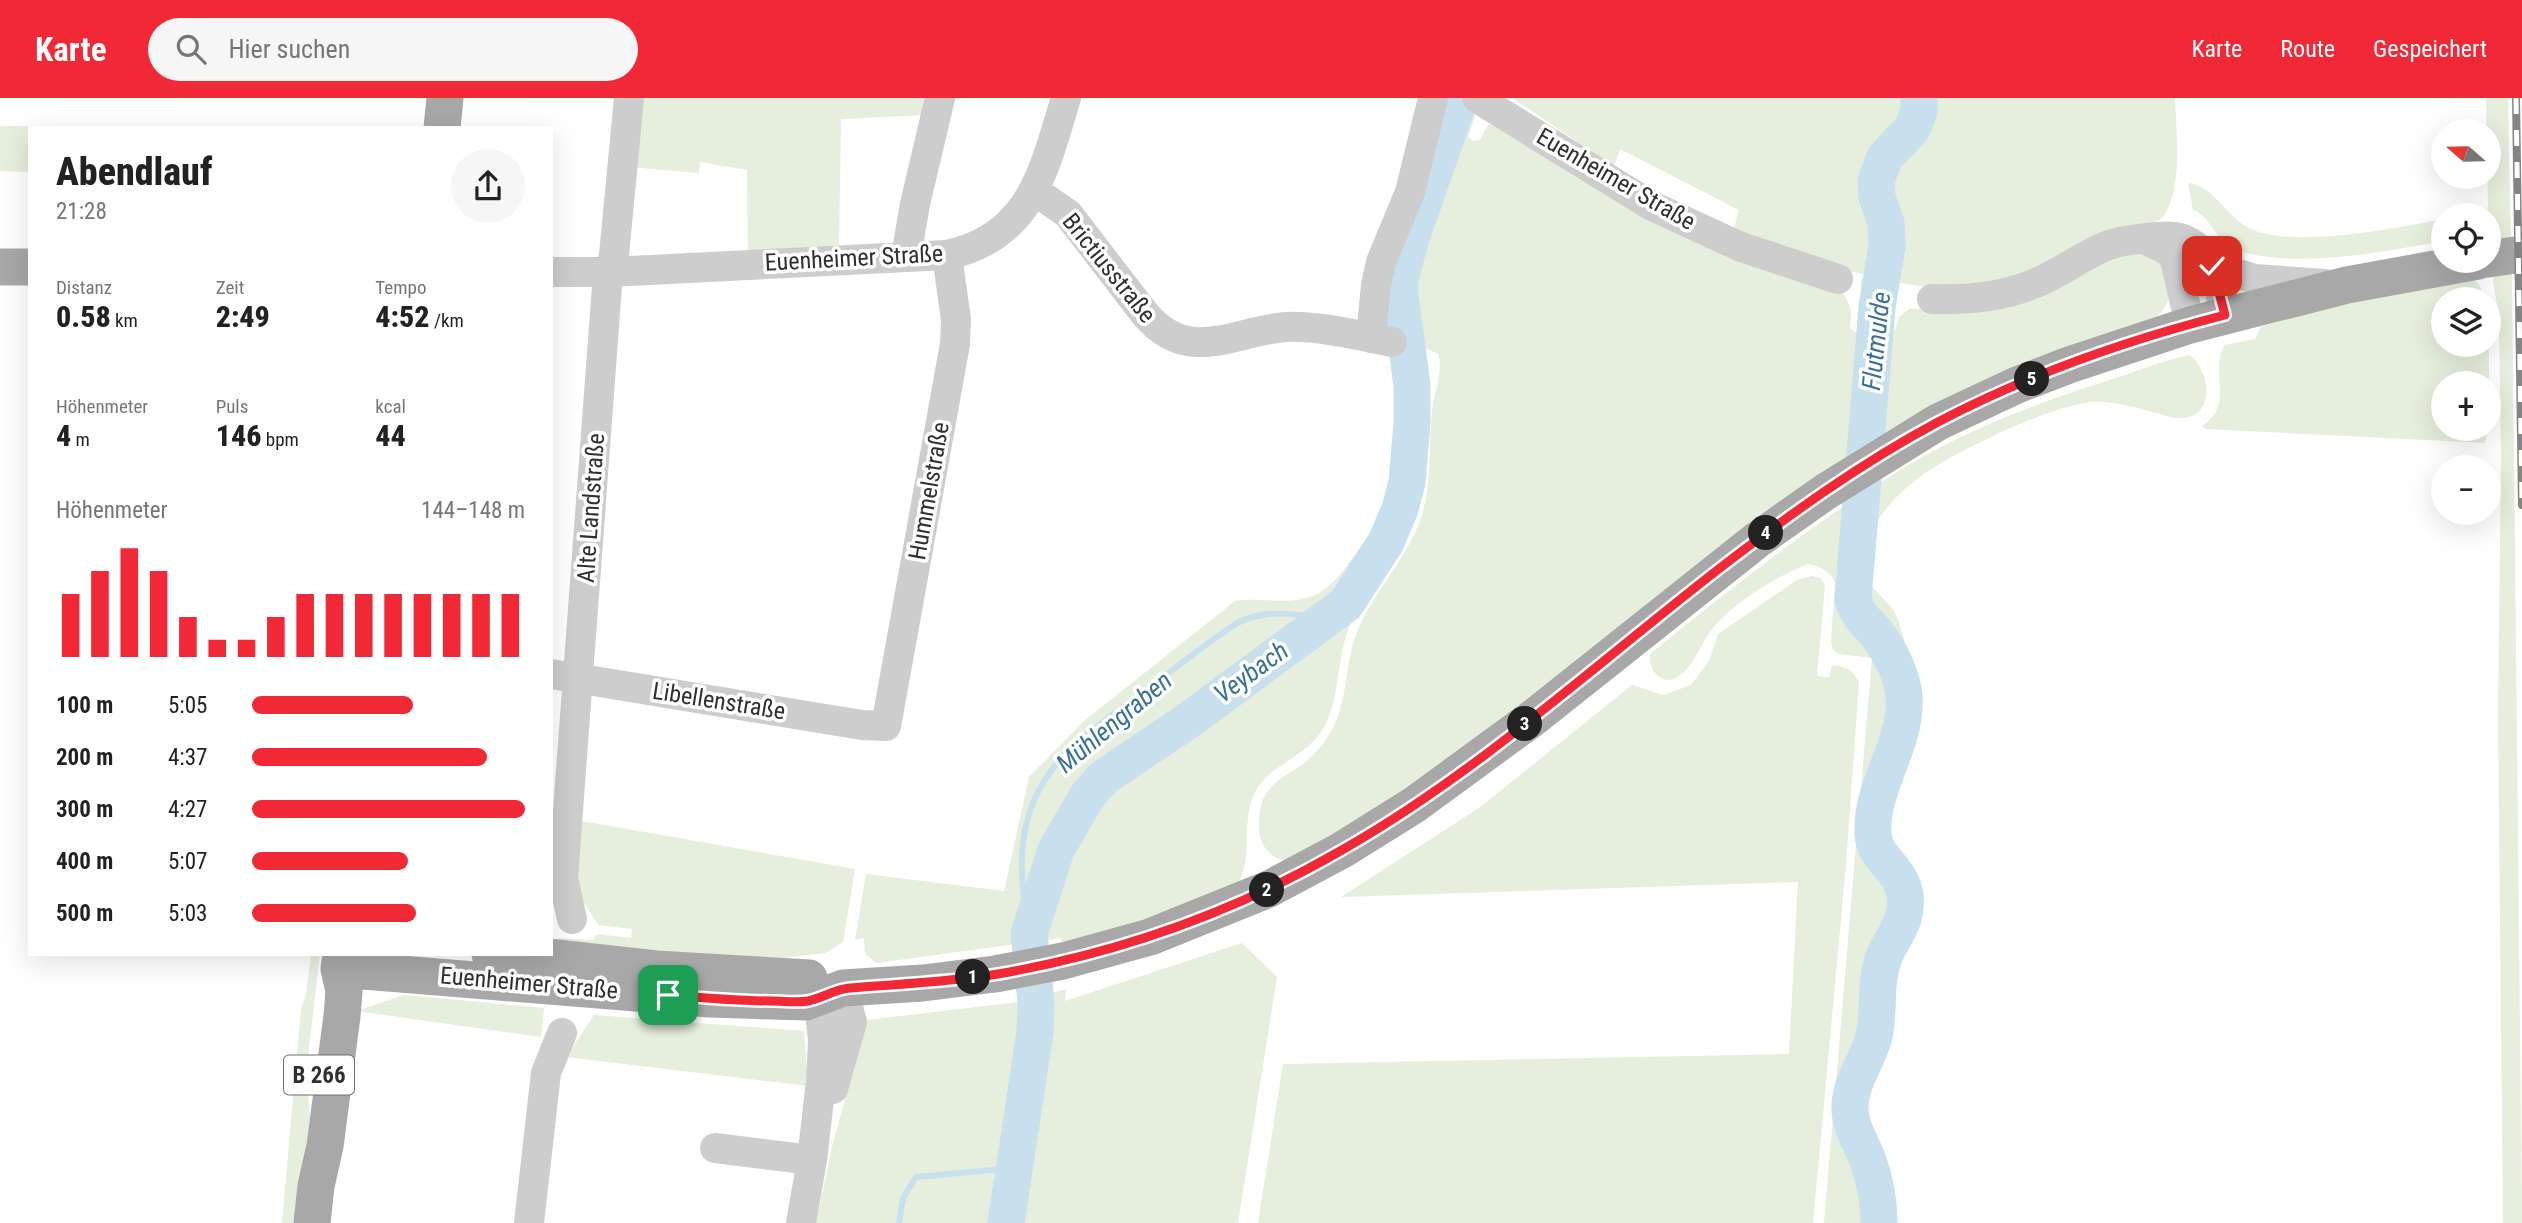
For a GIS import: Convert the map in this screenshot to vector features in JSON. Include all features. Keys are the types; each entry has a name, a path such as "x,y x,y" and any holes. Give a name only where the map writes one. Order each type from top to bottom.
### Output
{"main road":[{"path":"442,126 445,98"},
{"path":"2501,257 2522,254"},
{"path":"0,267 28,267"},
{"name":"Euenheimer Straße","path":"340,961 748,1001 806,1002 843,988 889,986 995,974 1063,961 1150,937 1227,907 1291,877 1376,829 1482,757 1721,567 1825,492 1938,422 2017,385 2190,324 2347,285 2431,270"},
{"name":"Euenheimer Straße","path":"539,956 656,969 806,977 843,988"},
{"name":"B 266","path":"312,1223 323,1013 327,987 340,961"}],"street":[{"name":"Alte Landstraße","path":"572,919 563,878 565,676 614,255 629,98"},
{"path":"906,257 915,204 940,98"},
{"name":"Euenheimer Straße","path":"553,272 610,272 947,255 976,245 1008,225 1035,191 1066,98"},
{"name":"Brictiusstraße","path":"1035,191 1068,214 1145,314 1156,327 1166,333 1191,341 1209,342 1228,341 1286,327 1382,340 1376,285 1381,262 1410,192 1433,98"},
{"name":"Euenheimer Straße","path":"1477,98 1652,206 1741,247 1838,279"},
{"name":"Euenheimer Straße","path":"1932,299 1968,298 2016,290 2047,278 2109,245 2166,235 2194,244 2212,266 2225,315"},
{"path":"2144,239 2169,251 2175,260 2190,324"},
{"name":"Hummelstraße","path":"886,726 955,344 956,320 947,255"},
{"name":"Euenheimer Straße","path":"2212,266 2255,279 2347,285"},
{"name":"Libellenstraße","path":"565,676 862,725 886,726"},
{"path":"801,1223 812,1160 821,1081 821,1022 843,988"},
{"path":"529,1223 546,1073 562,1033"},
{"path":"715,1147 812,1160"}],"green space":[{"path":"639,98 930,98 926,115 841,119 839,245 748,251 747,170 700,162 699,173 629,167"},
{"path":"1440,98 1454,98 1472,107 1470,112 1475,116 1468,137 1473,141 1480,140 1488,124 1498,127 1841,292 1849,305 1850,328 1854,332 1857,332 1860,319 1861,279 1901,288 1896,290 1889,302 1887,328 1892,330 1895,330 1899,317 1909,309 1955,310 2102,259 2143,251 2163,264 2168,298 2157,317 2051,356 1503,727 1290,862 1272,855 1262,842 1259,825 1261,805 1270,788 1313,755 1332,730 1341,706 1354,639 1373,602 1412,539 1426,498 1432,411 1440,360 1438,354 1424,347 1425,343 1417,340 1414,343 1388,334 1384,307"},
{"path":"1513,98 2175,98 2176,178 2168,208 2161,219 2031,274 1942,289 1836,268 1733,232 1739,210 1620,149 1614,167"},
{"path":"2486,98 2508,98 2511,244 2502,245 2501,241 2501,203 2488,203 2488,189 2501,189 2501,119 2486,119"},
{"path":"0,126 28,126 28,172 0,171"},
{"path":"2188,183 2205,189 2239,222 2265,234 2288,237 2343,235 2431,221 2431,243 2336,257 2278,258 2231,247 2220,239 2204,217 2193,210"},
{"path":"2185,253 2202,273 2205,285 2203,298 2198,295"},
{"path":"2512,267 2522,1223 2503,1223 2498,714 2501,287 2494,287 2493,282 2495,273 2501,273 2501,270"},
{"path":"2473,278 2480,287 2431,287 2431,357 2489,357 2489,371 2431,371 2431,440 2206,429 2202,426 2218,408 2219,366 2225,345 2255,339 2261,327 2328,308"},
{"path":"1397,351 1402,354 1405,377 1406,444 1400,489 1386,532 1393,535 1401,514 1410,470 1414,426 1413,358 1417,355 1427,374 1419,494 1405,535 1362,602 1348,630 1332,708 1321,732 1304,749 1266,778 1253,797 1249,809 1244,870 1232,893 1062,948 1061,938 877,963 865,954 864,938 855,940 866,874 1004,891 1029,777 1084,721 1235,601 1298,600 1319,593 1339,576 1375,524 1384,508 1392,483 1401,426 1401,386"},
{"path":"2190,355 2198,363 2206,384 2203,405 2197,413 2175,418 2101,402 2073,405 2052,412 1979,443 1921,476 1889,505 1873,531 1865,579 1893,609 1898,620 1913,669 1917,702 1912,736 1891,798 1887,822 1892,844 1916,883 1920,902 1916,925 1895,966 1889,1035 1867,1082 1863,1107 1864,1116 1886,1170 1894,1223 1824,1223 1872,658 1839,654 1833,650 1831,640 1835,583 1824,569 1807,564 1768,584 1729,611 1710,632 1693,661 1679,676 1667,680 1658,676 1651,666 1650,654 1814,527 1917,460 2015,413"},
{"path":"2445,441 2485,441 2485,443"},
{"path":"1811,576 1820,578 1825,585 1817,675 1829,678 1831,667 1840,666 1851,672 1859,682 1846,864 1813,1223 1258,1223 1283,1064 1789,1054 1798,882 1341,897 1479,808 1632,685 1663,695 1691,685 1709,661 1718,634 1797,580"},
{"path":"576,820 855,869 843,942 826,953 781,958 775,966 558,940 593,940 597,934 631,938 632,929 598,925 572,883"},
{"path":"1242,943 1277,977 1238,1223 816,1223 832,1147 867,1020 1018,1002 1066,989 1065,1001"},
{"path":"311,956 320,956 306,1074 310,1116 300,1223 282,1223 301,1009 306,995"},
{"path":"404,995 544,1008 541,1037 356,1011"},
{"path":"594,1015 804,1031 808,1086 566,1057"}],"waterway":[{"name":"Veybach","path":"1006,1223 1035,1032 1036,1002 1029,934 1056,850 1088,795 1103,778 1189,720 1346,604 1386,542 1400,509 1407,482 1412,424 1412,386 1400,279 1410,241 1460,98"},
{"name":"Flutmulde","path":"1879,1223 1873,1176 1853,1127 1850,1106 1853,1087 1874,1036 1881,967 1902,922 1905,909 1902,885 1879,852 1873,834 1877,799 1900,731 1904,695 1901,679 1890,654 1859,614 1853,599 1877,307 1887,246 1886,223 1877,197 1876,181 1885,157 1912,129 1919,112 1919,98"},
{"name":"Mühlengraben","path":"1029,934 1022,880 1026,827 1038,792 1047,777 1073,747 1237,623 1270,614 1327,620"},
{"name":"Mühlengraben","path":"899,1223 903,1198 916,1177 1014,1168"}],"railway":[{"path":"2516,98 2522,505"}],"route":[{"path":"668,995 806,1002 843,988 923,983 995,974 1063,961 1150,937 1269,889 1342,850 1414,805 1482,757 1757,540 1894,448 1938,422 2017,385 2139,340 2225,315 2212,266"}]}
